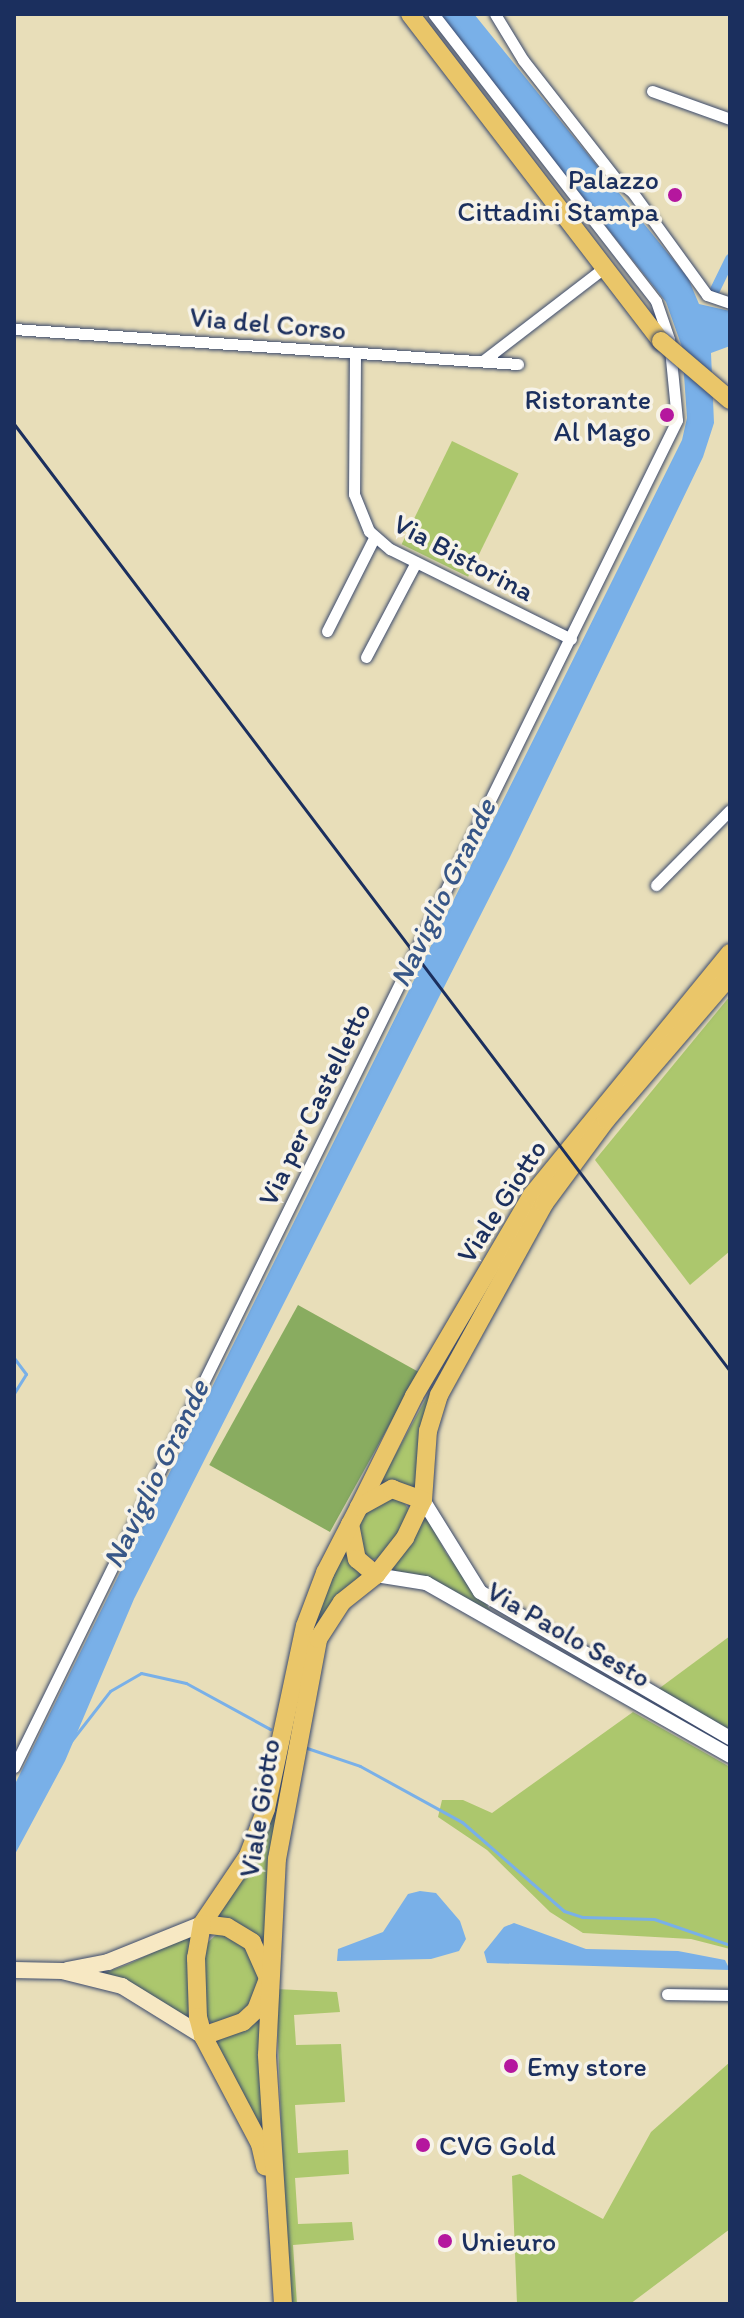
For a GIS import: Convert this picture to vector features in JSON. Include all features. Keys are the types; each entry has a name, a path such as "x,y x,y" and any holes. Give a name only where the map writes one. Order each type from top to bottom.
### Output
{"main road":[{"path":"410,14 661,341 730,400"},
{"name":"Viale Giotto","path":"276,2207 260,2144 203,2036 195,1996 202,1924 248,1856 266,1809 305,1626 350,1524 414,1396 532,1195 730,953"},
{"name":"Viale Giotto","path":"283,2304 267,2055 268,1978 277,1859 318,1639 342,1602 376,1575 405,1538 423,1500 428,1431 439,1395 536,1217 606,1120 730,976"},
{"path":"359,1507 392,1489 423,1500"},
{"path":"350,1524 357,1559 376,1575"},
{"path":"14,1970 62,1971 108,1962 202,1924"},
{"name":"Viale Giotto","path":"202,1924 240,1933 252,1942 268,1978 256,2010 243,2022 203,2036"},
{"path":"62,1971 122,1986 203,2036"}],"street":[{"path":"433,14 515,119 500,132"},
{"path":"495,14 523,60 616,179 633,193 707,295 729,302"},
{"path":"652,91 730,119"},
{"name":"Via per Castelletto","path":"14,1767 677,420 669,339 656,301 515,119"},
{"path":"483,361 604,268"},
{"name":"Via del Corso","path":"14,329 518,364"},
{"name":"Via Bistorina","path":"355,355 354,494 374,538 571,639"},
{"path":"327,631 374,538"},
{"path":"366,657 416,562"},
{"path":"656,885 730,810"},
{"name":"Via Paolo Sesto","path":"423,1500 480,1592 730,1738"},
{"name":"Via Paolo Sesto","path":"376,1575 426,1583 730,1756"},
{"path":"667,1994 730,1995"}],"green space":[{"path":"452,441 519,473 468,577 402,544"},
{"path":"730,996 730,1251 690,1285 595,1160"},
{"path":"298,1305 419,1372 330,1532 209,1465"},
{"path":"434,1384 416,1490 376,1490"},
{"path":"383,1499 402,1499 410,1512 385,1557 368,1560 360,1553 357,1528 363,1515"},
{"path":"423,1511 446,1553 491,1611 416,1574 388,1570"},
{"path":"347,1543 367,1574 309,1636 314,1618"},
{"path":"730,1636 730,1733 657,1690"},
{"path":"633,1712 730,1767 730,1949 691,1939 583,1933 550,1912 487,1850 438,1817 442,1800 463,1800 492,1813"},
{"path":"287,1750 272,1864 266,1952 213,1920"},
{"path":"218,1933 243,1941 261,1983 241,2018 213,2024 207,2019 203,1947"},
{"path":"191,1934 194,2024 104,1973 129,1964"},
{"path":"276,1989 337,1992 340,2012 294,2015 296,2045 341,2044 345,2102 295,2105 298,2153 348,2150 349,2174 295,2178 298,2224 352,2222 354,2240 293,2245 297,2304 288,2304"},
{"path":"262,2011 269,2146 211,2039 244,2031"},
{"path":"730,2062 730,2229 630,2304 517,2304 512,2176 520,2174 603,2219 651,2132"}],"water":[{"path":"437,14 474,14 688,278 699,304 730,311 730,346 711,353 714,423 703,457 510,857 134,1599 65,1761 14,1856 14,1786 682,440 687,418 682,347 666,302"},
{"path":"420,1891 436,1893 460,1921 466,1939 459,1951 431,1959 337,1961 338,1949 383,1932 408,1894"},
{"path":"514,1923 586,1949 678,1951 725,1960 730,1970 487,1963 484,1952 504,1927"}],"waterway":[{"path":"714,292 730,259"},
{"path":"14,1358 26,1374 14,1393"},
{"path":"68,1745 110,1691 141,1673 186,1683 270,1729"},
{"path":"304,1747 360,1766 462,1822 564,1911 582,1917 654,1919 730,1945"}],"railway":[{"path":"14,424 730,1371"}],"place":[{"name":"Palazzo Cittadini Stampa","path":"675,195"},
{"name":"Ristorante Al Mago","path":"667,415"},
{"name":"Emy store","path":"511,2066"},
{"name":"CVG Gold","path":"423,2145"},
{"name":"Unieuro","path":"445,2241"}],"water label":[{"name":"Naviglio Grande","path":"443,893"},
{"name":"Naviglio Grande","path":"156,1474"}]}
